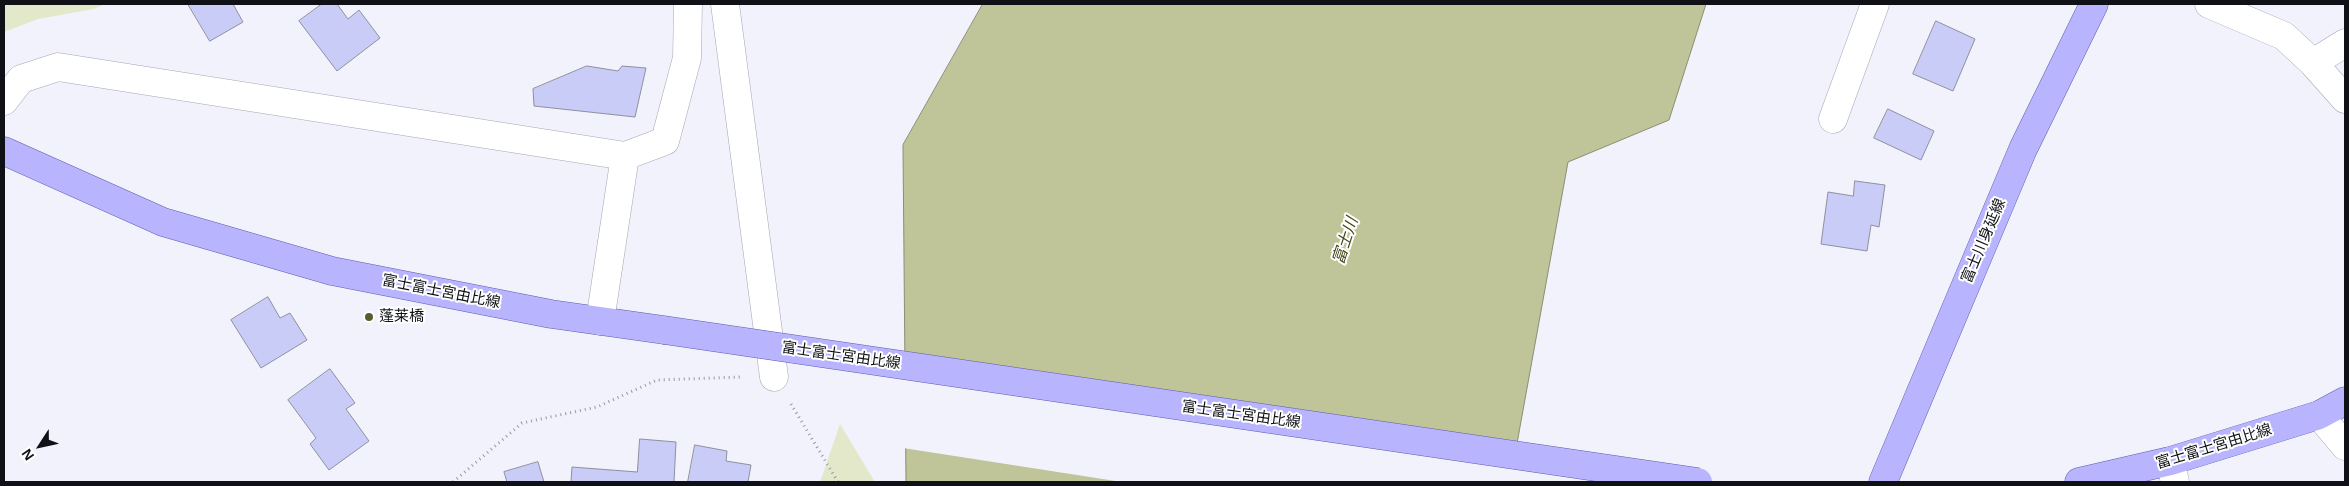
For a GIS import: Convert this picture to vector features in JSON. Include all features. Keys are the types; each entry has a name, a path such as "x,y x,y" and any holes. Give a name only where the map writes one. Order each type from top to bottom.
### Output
{"main road":[{"name":"富士川身延線","path":"1883,482 2023,149 2094,4"},
{"name":"富士富士宮由比線","path":"4,151 163,222 332,271 542,312 600,321 1698,482"},
{"name":"富士富士宮由比線","path":"2079,482 2172,472 2320,415 2345,401"}],"street":[{"path":"4,102 21,79 58,67 625,156 665,141 687,58 688,4"},
{"path":"725,4 774,377"},
{"path":"1833,120 1875,4"},
{"path":"2209,4 2284,36 2313,62 2345,99"},
{"path":"2313,62 2345,43"},
{"path":"600,321 625,156"},
{"path":"2320,415 2345,446"}],"path":[{"path":"454,482 522,423 596,407 657,380 774,377 838,482"}],"shaded area":[{"path":"4,4 105,4 94,9 38,19 4,32"},
{"path":"840,424 875,482 820,482"}],"water":[{"name":"富士川","path":"983,4 1706,4 1669,120 1568,162 1510,482 906,482 903,145"}],"pier":[{"path":"902,365 1517,456 1512,482 1122,482 903,448"}],"building":[{"path":"188,4 233,4 243,22 210,41"},
{"path":"322,4 337,4 348,19 359,10 380,38 337,71 299,21"},
{"path":"1936,21 1975,39 1953,91 1913,74"},
{"path":"587,66 618,71 622,66 646,68 635,117 534,106 533,89"},
{"path":"1888,109 1934,131 1921,160 1874,138"},
{"path":"1855,181 1885,185 1879,227 1871,225 1867,251 1821,244 1828,192 1853,196"},
{"path":"268,297 280,318 290,313 307,340 261,368 231,320"},
{"path":"330,369 355,403 346,409 369,441 329,470 310,444 316,438 288,400"},
{"path":"640,439 676,442 674,482 571,482 572,467 637,472"},
{"path":"695,445 727,451 726,461 751,465 748,482 688,482"},
{"path":"538,462 544,482 507,482 504,472"}],"place":[{"name":"蓬莱橋","path":"369,317"}]}
